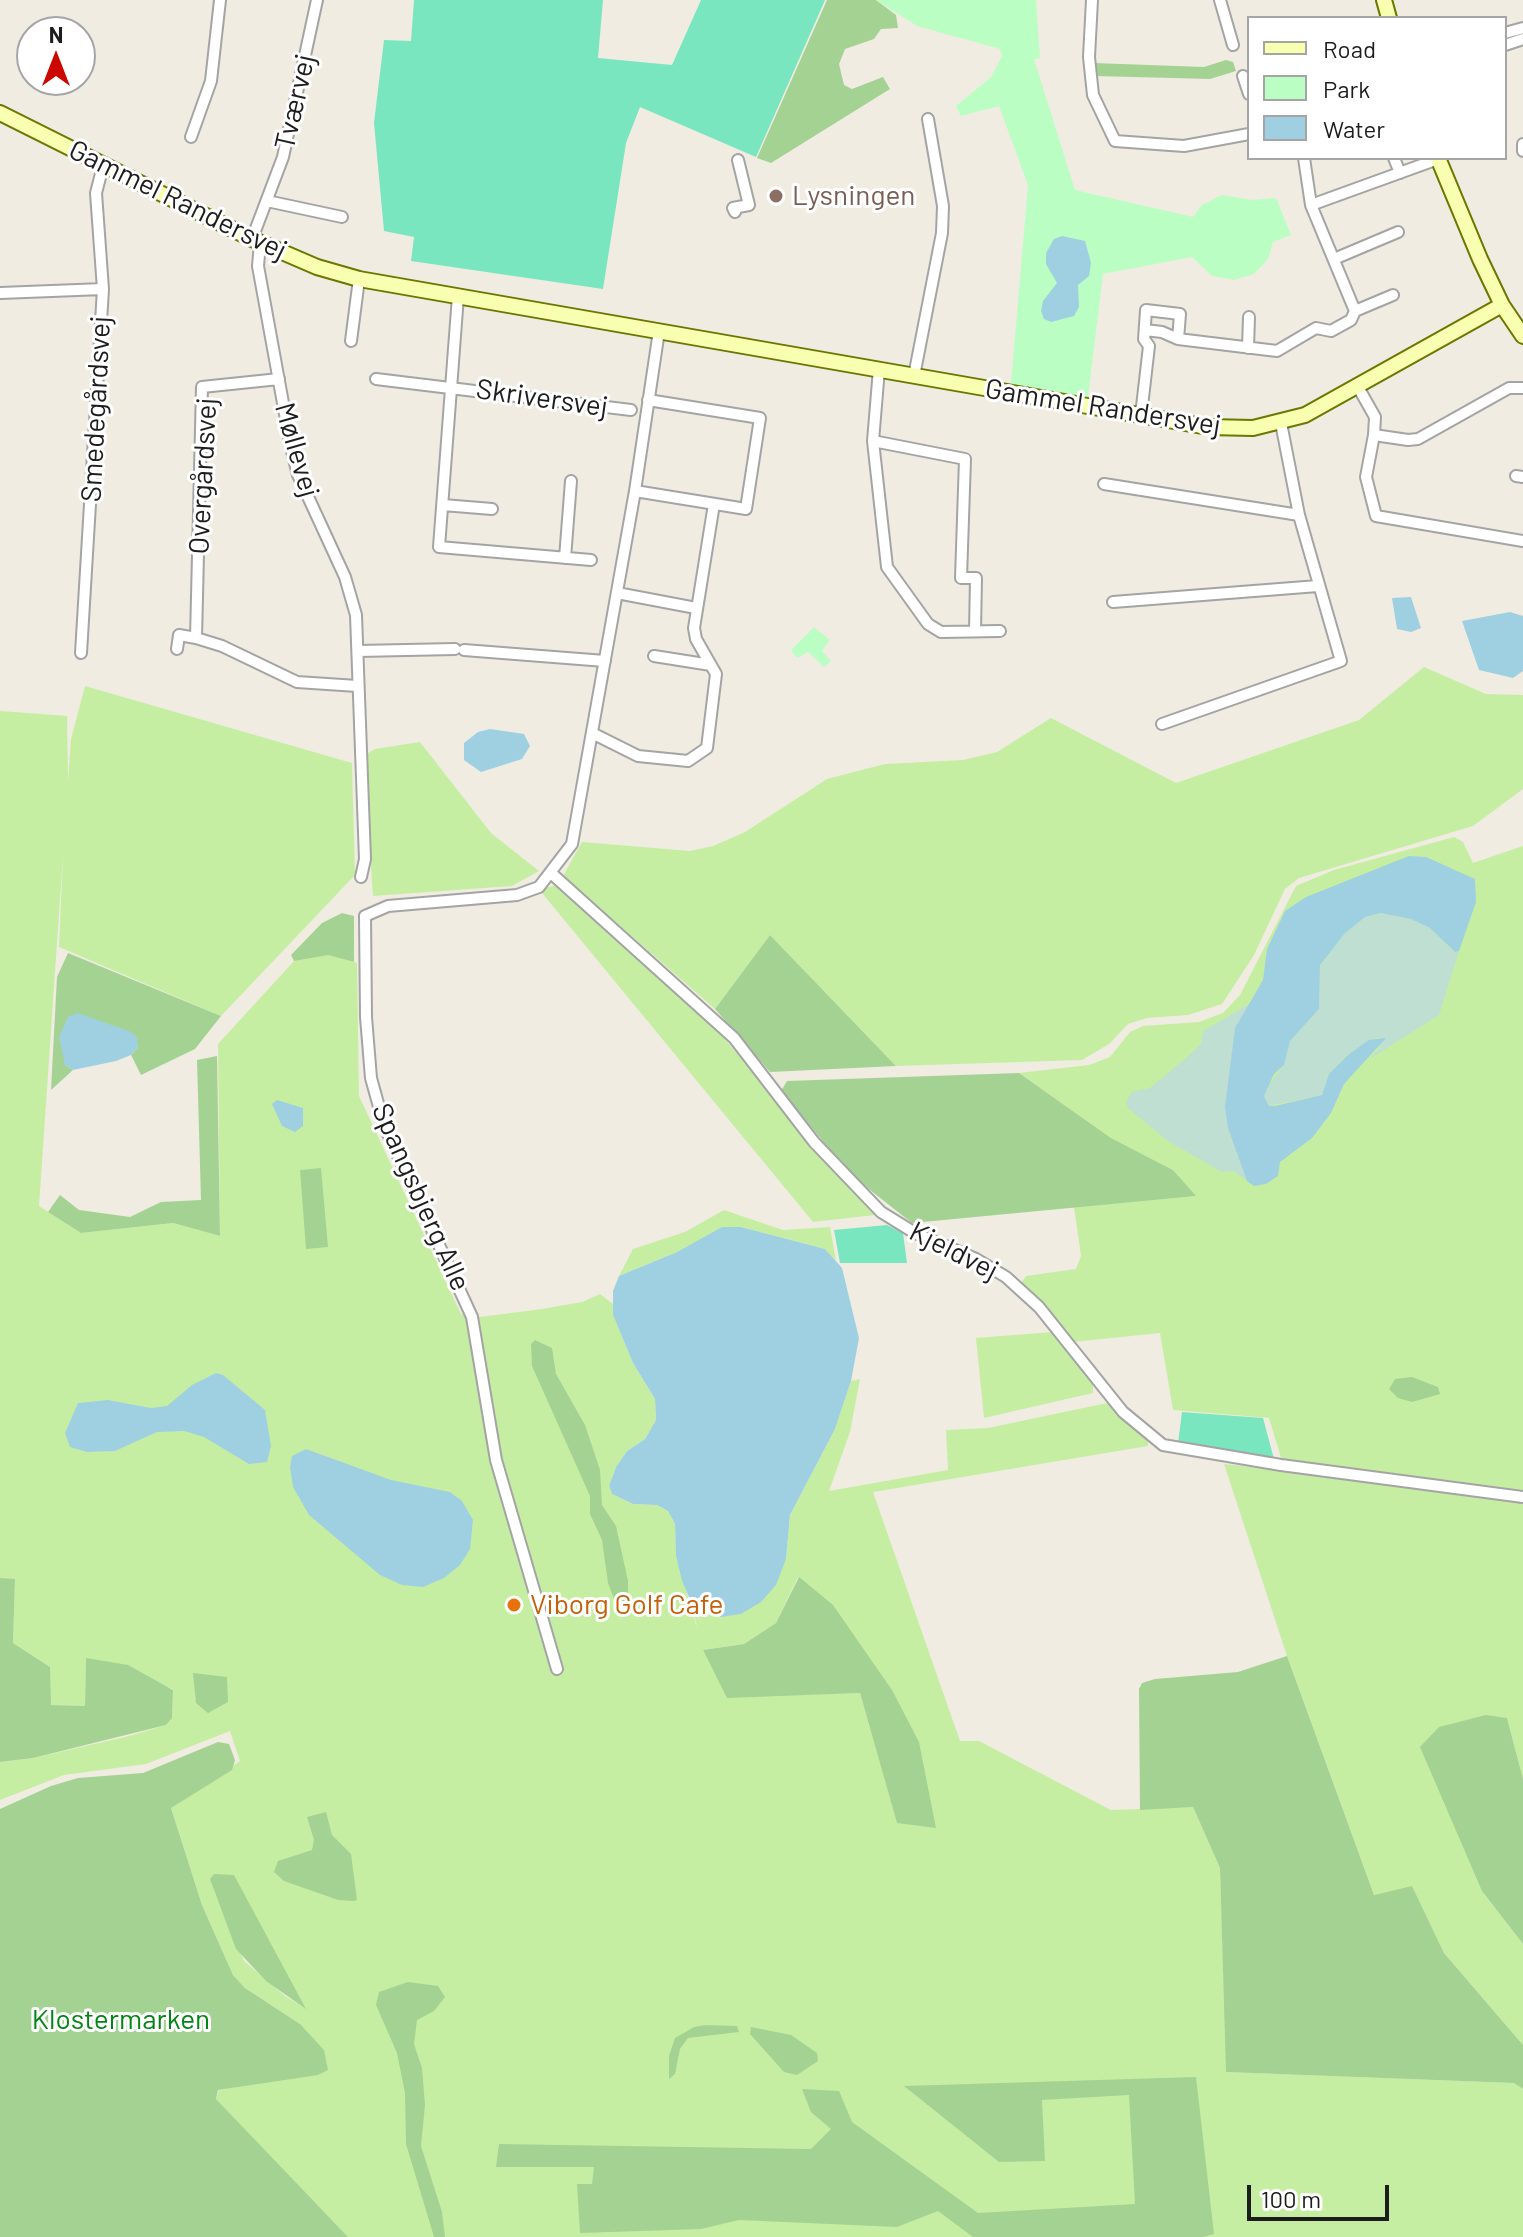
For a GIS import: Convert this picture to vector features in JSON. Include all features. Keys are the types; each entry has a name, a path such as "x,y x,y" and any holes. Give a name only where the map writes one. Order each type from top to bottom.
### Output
{"street":[{"path":"191,137 211,81 220,0"},
{"name":"Tværvej","path":"256,241 283,157 317,0"},
{"path":"1092,0 1089,57 1093,95 1115,141 1184,146 1247,134"},
{"path":"1220,0 1233,45"},
{"path":"1243,76 1247,88"},
{"name":"Gammel Randersvej","path":"0,113 256,241 317,267 359,279 1233,429 1281,423 1305,415 1502,305"},
{"path":"914,376 942,233 943,206 928,119"},
{"path":"1523,144 1523,151"},
{"path":"735,212 733,208 749,205 738,160"},
{"path":"1304,160 1311,205 1355,311"},
{"path":"1395,160 1400,173"},
{"path":"1311,205 1435,160"},
{"path":"1438,160 1502,305 1523,336"},
{"name":"Smedegårdsvej","path":"81,653 103,289 96,206 103,166"},
{"path":"267,201 342,217"},
{"path":"1334,259 1398,232"},
{"name":"Møllevej","path":"256,241 258,266 298,475 345,577 356,615 365,859 361,877"},
{"path":"351,341 359,279"},
{"path":"0,293 103,289"},
{"path":"1145,330 1162,332 1178,339 1277,351 1316,328 1331,331 1351,320 1355,311 1393,295"},
{"name":"Skriversvej","path":"458,296 439,547 591,560"},
{"path":"1141,415 1149,346 1144,339 1146,310 1180,314 1178,339"},
{"path":"1248,348 1249,317"},
{"name":"Spangsbjerg Alle","path":"557,1669 496,1460 472,1317 384,1125 371,1078 365,916 388,906 517,895 539,887 572,844 635,491 659,331"},
{"path":"879,369 873,441 887,567 928,624 941,632 1000,631"},
{"name":"Overgårdsvej","path":"196,638 202,387 279,379"},
{"name":"Skriversvej","path":"376,379 631,410"},
{"path":"1358,387 1375,417 1366,477 1376,516 1523,541"},
{"path":"1374,435 1418,439 1509,388 1522,388"},
{"path":"635,491 746,509 760,418 648,400"},
{"path":"1162,724 1341,661 1299,515 1281,423"},
{"path":"873,441 965,459 961,578 976,578 975,631"},
{"path":"565,558 571,481"},
{"path":"1104,484 1299,515"},
{"path":"592,733 638,756 688,761 707,748 717,686 711,665 696,639 696,608 714,504"},
{"path":"443,505 492,509"},
{"path":"1113,602 1318,586"},
{"path":"617,593 696,608"},
{"path":"177,649 179,635 196,638 222,646 297,682 357,686"},
{"path":"358,651 460,650 605,661"},
{"path":"654,656 711,665"},
{"name":"Kjeldvej","path":"551,873 734,1038 854,1186 881,1212 915,1233 976,1259 1006,1277 1039,1307 1123,1412 1163,1445 1281,1465 1523,1497"}],"green space":[{"path":"414,0 603,0 598,58 672,65 701,0 825,0 756,157 640,107 626,143 603,289 411,261 414,237 384,231 374,123 384,40 411,41"},
{"path":"827,0 876,0 896,15 898,28 881,29 874,39 845,49 839,64 844,85 852,89 883,77 890,89 771,163 757,158"},
{"path":"876,0 1036,0 1040,58 1034,59 1075,190 1193,217 1202,205 1222,195 1252,200 1276,198 1291,235 1273,242 1268,259 1254,274 1234,280 1212,276 1192,257 1103,274 1088,397 1011,384 1028,185 999,106 961,116 956,106 991,77 1002,56 1000,49 917,26"},
{"path":"1226,60 1233,62 1236,71 1210,79 1095,76 1094,63 1204,67"},
{"path":"814,627 830,640 822,651 831,661 824,667 808,652 797,658 791,650"},
{"path":"1424,667 1486,694 1523,695 1523,789 1473,826 1299,878 1285,889 1254,955 1222,1004 1188,1015 1147,1018 1128,1024 1109,1044 1082,1060 896,1066 770,935 715,1009 563,876 582,842 690,851 713,846 745,832 827,779 885,764 963,760 997,752 1051,718 1176,783 1359,720"},
{"path":"85,686 352,763 355,875 221,1016 59,947 63,855 39,1206 81,1233 173,1223 220,1236 218,1044 294,961 327,954 357,963 359,1096 461,1314 480,1317 542,1309 582,1302 600,1294 613,1304 613,1315 633,1363 655,1399 656,1420 645,1439 627,1451 616,1467 609,1486 612,1494 633,1504 657,1505 668,1511 675,1524 676,1556 697,1628 692,1604 709,1615 786,1559 790,1515 835,1429 851,1381 860,1379 850,1432 829,1491 948,1470 946,1430 988,1428 1107,1403 1148,1441 1148,1446 873,1492 960,1741 979,1741 1111,1810 1193,1807 1220,1868 1227,2072 1515,2083 1523,2089 1523,2237 348,2237 273,2160 216,2099 219,2090 265,2082 300,2024 245,1988 233,1975 202,1905 171,1808 240,1761 230,1731 146,1764 64,1775 0,1800 0,1762 33,1758 129,1736 166,1725 172,1717 173,1689 86,1659 85,1706 50,1705 50,1667 13,1643 15,1580 0,1578 0,711 67,716 68,780 71,739","holes":["798,1577 935,1827 897,1822 860,1693 727,1697 703,1650 744,1644 776,1623","214,1890 305,2008 285,1996 244,1961"]},
{"path":"420,742 491,833 539,871 512,886 373,896 363,756 375,749"},
{"path":"1454,837 1463,842 1473,863 1523,846 1523,1779 1507,1718 1482,1891 1523,1944 1523,2045 1444,1953 1412,1887 1374,1895 1287,1656 1224,1464 1285,1471 1269,1418 1173,1410 1160,1333 1073,1342 1021,1283 1026,1276 1076,1269 1081,1256 1074,1207 1195,1196 1173,1170 1111,1138 1019,1073 1089,1065 1110,1057 1130,1032 1143,1026 1199,1022 1223,1013 1240,995 1296,886 1334,870"},
{"path":"557,885 699,1009 875,1215 813,1222 542,893 545,888"},
{"path":"342,913 354,916 354,962 328,955 294,961 291,955 322,923"},
{"path":"1381,913 1411,919 1430,928 1454,952 1459,951 1439,1015 1368,1060 1380,1048 1378,1037 1349,1053 1329,1074 1322,1095 1269,1106 1264,1096 1266,1089 1284,1065 1290,1041 1319,1009 1320,965 1345,933 1365,917"},
{"path":"770,935 896,1066 770,1072 715,1009"},
{"path":"68,953 221,1016 195,1049 141,1075 131,1055 138,1047 65,1065 73,1070 51,1090 57,977"},
{"path":"1251,1003 1235,1029 1228,1128 1247,1181 1234,1171 1222,1172 1168,1141 1128,1108 1126,1101 1132,1092 1150,1088 1185,1059 1201,1044 1203,1031"},
{"path":"217,1056 220,1236 173,1223 81,1233 48,1212 60,1195 79,1210 130,1217 161,1202 201,1200 197,1060"},
{"path":"1019,1073 1111,1138 1173,1170 1196,1196 912,1223 851,1175 781,1091 787,1081"},
{"path":"321,1168 328,1247 306,1249 300,1170"},
{"path":"724,1210 783,1230 830,1227 836,1261 825,1249 741,1227 723,1227 677,1252 619,1276 633,1249 685,1232"},
{"path":"887,1225 903,1233 907,1263 840,1263 834,1230"},
{"path":"1053,1332 1093,1382 1093,1393 984,1418 976,1338"},
{"path":"535,1340 552,1348 556,1374 585,1425 600,1470 602,1505 616,1526 628,1581 628,1602 614,1599 608,1583 602,1540 590,1514 590,1496 532,1366 531,1344"},
{"path":"1412,1377 1438,1387 1440,1394 1412,1402 1398,1398 1389,1389 1395,1379"},
{"path":"1182,1412 1263,1418 1274,1459 1178,1443"},
{"path":"799,1577 833,1605 892,1690 919,1742 936,1828 897,1823 860,1693 727,1698 703,1650 744,1644 776,1623"},
{"path":"0,1578 15,1579 13,1643 50,1667 51,1705 85,1706 86,1658 128,1665 173,1690 172,1718 166,1725 33,1758 0,1762"},
{"path":"1287,1656 1374,1895 1412,1886 1444,1953 1523,2045 1523,2089 1514,2083 1226,2072 1220,1868 1193,1807 1140,1810 1139,1689 1142,1683 1155,1679 1238,1672"},
{"path":"193,1673 227,1677 228,1702 208,1713 196,1703"},
{"path":"1486,1715 1507,1718 1523,1779 1523,1944 1482,1891 1420,1747 1439,1727"},
{"name":"Klostermarken","path":"218,1742 229,1744 235,1760 232,1770 171,1808 202,1905 233,1975 245,1988 300,2024 324,2050 328,2070 318,2075 218,2090 216,2099 348,2237 0,2237 0,1809 51,1786 78,1778 143,1773"},
{"path":"326,1812 332,1835 351,1854 357,1900 354,1901 338,1900 284,1881 274,1872 278,1861 312,1850 314,1840 307,1817"},
{"path":"214,1874 234,1875 306,2009 266,1981 236,1949 210,1879"},
{"path":"408,1982 438,1986 445,1997 434,2011 417,2020 414,2044 422,2068 425,2105 421,2146 442,2212 445,2237 434,2237 406,2144 405,2093 397,2053 376,2005 379,1992"},
{"path":"737,2026 739,2032 688,2038 680,2049 675,2074 669,2079 669,2056 675,2038 694,2027"},
{"path":"751,2027 791,2035 817,2053 818,2061 797,2075 784,2072 750,2034"},
{"path":"1196,2077 1214,2234 1203,2237 973,2237 938,2211 897,2227 739,2220 701,2229 580,2233 577,2184 592,2184 594,2167 496,2167 499,2144 811,2149 831,2129 811,2112 802,2089 839,2091 852,2122 978,2213 1135,2204 1129,2095 1042,2100 1045,2161 999,2162 904,2086"}],"water":[{"path":"1062,236 1085,241 1091,263 1089,276 1078,285 1079,307 1074,316 1051,322 1044,319 1041,311 1043,301 1057,283 1046,264 1046,253 1054,239"},
{"path":"1411,597 1421,628 1411,632 1397,629 1392,598"},
{"path":"1510,612 1523,616 1523,671 1513,678 1479,670 1462,621"},
{"path":"490,729 524,734 530,746 522,759 481,772 464,760 464,743 478,732"},
{"path":"1409,856 1426,857 1475,879 1476,902 1459,951 1455,952 1430,928 1411,919 1381,913 1365,917 1345,933 1320,965 1319,1009 1290,1041 1284,1065 1274,1074 1264,1096 1269,1106 1322,1095 1329,1074 1349,1054 1369,1040 1386,1038 1344,1084 1331,1113 1312,1138 1280,1162 1278,1176 1266,1184 1254,1186 1247,1181 1228,1128 1225,1107 1235,1028 1263,980 1267,949 1285,911 1306,897"},
{"path":"77,1013 129,1031 137,1037 138,1047 131,1055 116,1061 73,1070 65,1065 59,1037 68,1017"},
{"path":"277,1100 303,1108 303,1126 295,1132 282,1126 272,1104"},
{"path":"722,1227 741,1227 825,1249 842,1268 859,1338 851,1381 835,1429 790,1515 786,1559 776,1585 761,1602 741,1614 721,1617 692,1604 682,1581 676,1556 675,1524 668,1511 657,1505 633,1504 612,1494 609,1486 616,1467 627,1451 645,1439 656,1420 655,1399 633,1363 613,1315 613,1291 619,1276 677,1252"},
{"path":"216,1373 223,1375 265,1410 271,1446 267,1462 249,1464 204,1437 184,1431 157,1432 115,1451 87,1452 70,1447 65,1433 78,1403 108,1400 151,1408 167,1406 192,1385"},
{"path":"306,1449 391,1480 450,1492 462,1501 473,1520 470,1549 460,1565 444,1578 423,1587 402,1585 380,1575 309,1515 293,1487 290,1467 292,1456"}],"place":[{"name":"Lysningen","path":"776,196"},
{"name":"Viborg Golf Cafe","path":"514,1605"}]}
